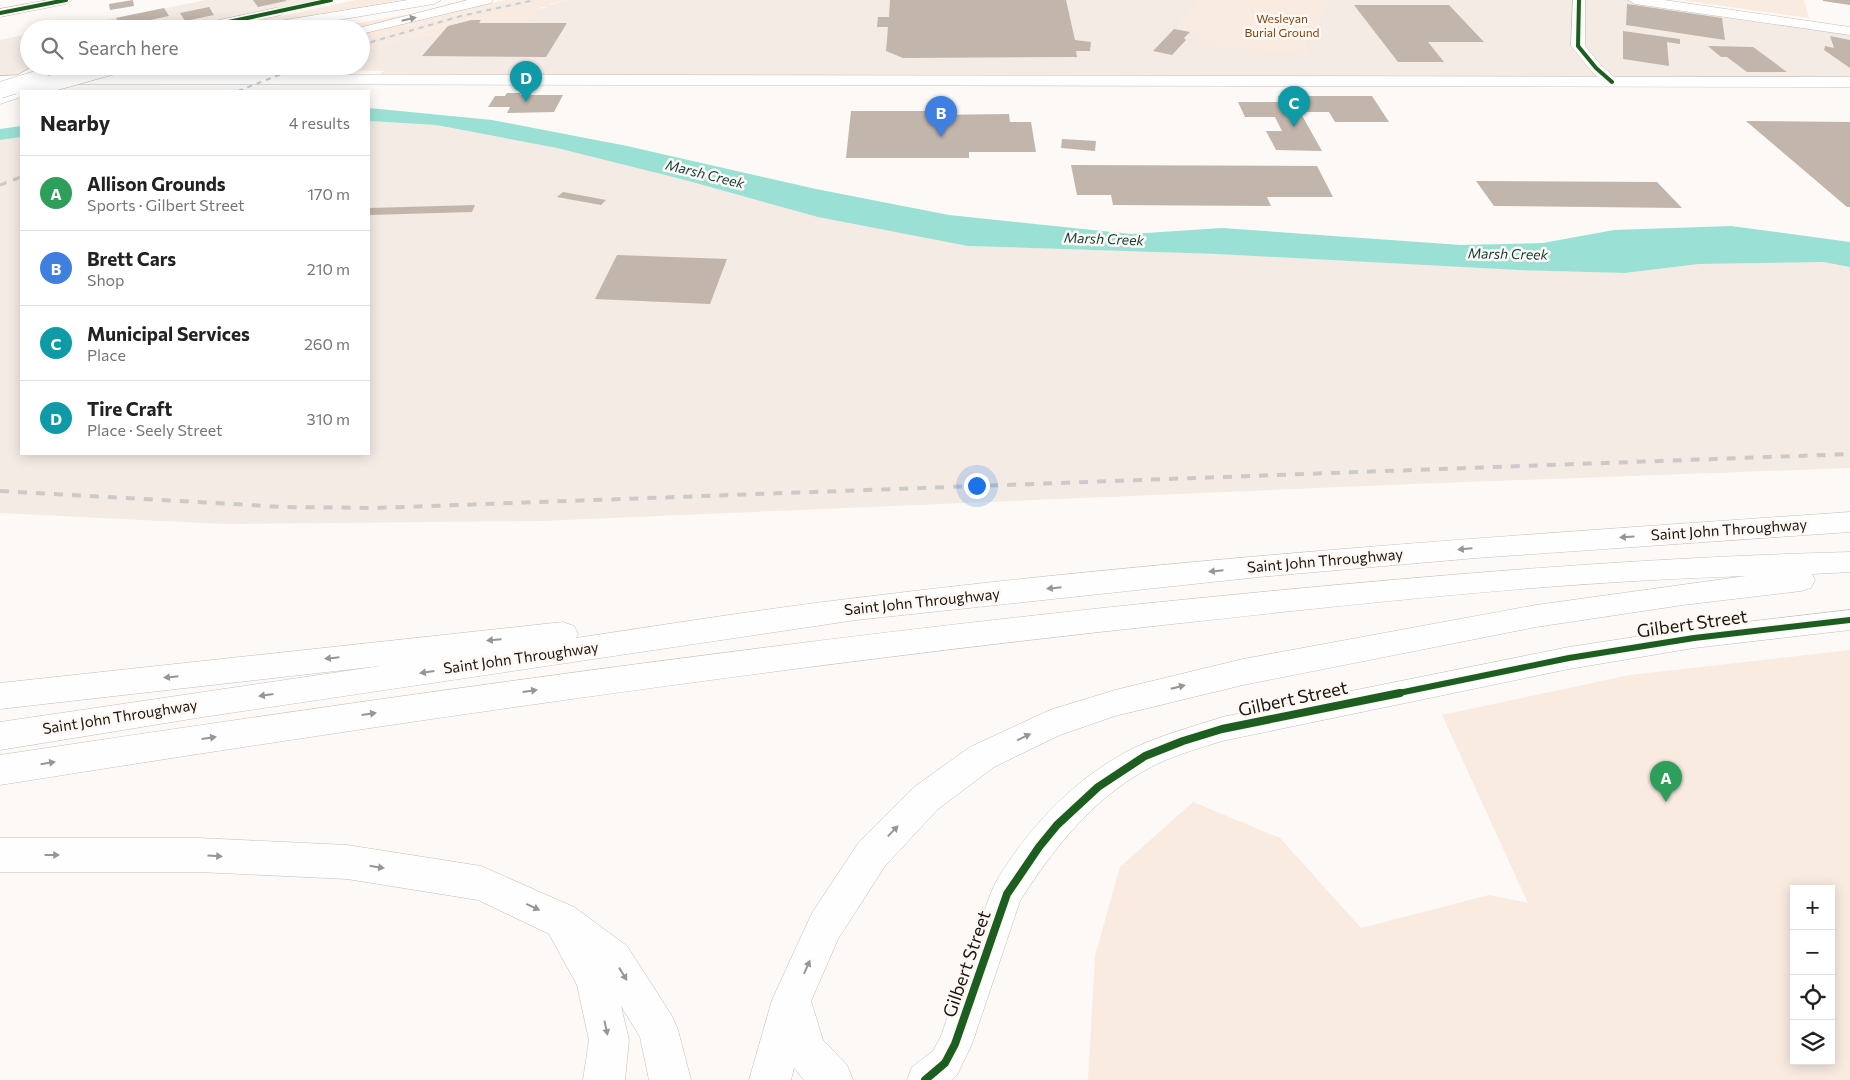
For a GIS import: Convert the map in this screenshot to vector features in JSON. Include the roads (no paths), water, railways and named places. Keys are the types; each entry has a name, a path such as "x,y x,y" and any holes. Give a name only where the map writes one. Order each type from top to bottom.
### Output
{"main road":[{"path":"238,20 331,0"},
{"path":"311,20 435,0"},
{"path":"334,20 435,0"},
{"path":"370,28 486,0"},
{"path":"1635,0 1850,31"},
{"path":"0,72 20,66"},
{"path":"370,74 1850,82"},
{"path":"0,99 22,87 36,75"},
{"path":"22,87 75,75"},
{"path":"0,90 77,75"},
{"path":"0,80 22,87 78,75"},
{"path":"121,75 188,79 231,75"},
{"path":"188,79 197,75"},
{"name":"Saint John Throughway","path":"0,736 213,702 856,609 1259,566 1630,536 1850,522"},
{"path":"0,770 486,697 861,647 1074,622 1501,580 1665,569 1850,562"},
{"path":"770,1080 792,1000 825,926 872,854 934,792 982,757 1050,724 1115,703 1340,652 1536,616 1683,594 1850,574"},
{"path":"0,696 470,643 856,609"},
{"path":"0,855 199,855 347,862 481,883 560,920 614,959 658,1030 670,1080"},
{"path":"560,920 595,979 608,1040 604,1080"},
{"path":"792,1000 806,1052 832,1080"}],"street":[{"path":"0,12 66,0"},
{"path":"1579,0 1578,46 1596,68 1612,82"},
{"name":"Gilbert Street","path":"925,1080 945,1063 955,1044 1007,894 1020,872 1047,837 1092,789 1114,773 1142,758 1171,745 1222,730 1570,658 1694,638 1850,620"}],"water":[{"name":"Marsh Creek","path":"370,108 492,120 627,146 816,189 949,215 1131,234 1222,228 1461,245 1543,243 1614,230 1731,226 1850,242 1850,267 1823,262 1699,264 1625,273 1518,270 1217,254 968,246 818,217 685,180 557,148 436,125 370,121"},
{"path":"20,126 20,137 0,140 0,129"}],"railway":[{"path":"370,42 461,16 535,0"},
{"path":"241,90 279,75"},
{"path":"0,185 20,177"},
{"path":"0,491 285,507 376,508 1850,454"}],"place":[{"name":"Tire Craft","path":"526,102"},
{"name":"Municipal Services","path":"1294,127"},
{"name":"Brett Cars","path":"941,137"},
{"name":"Allison Grounds","path":"1666,802"}],"park label":[{"name":"Wesleyan Burial Ground","path":"1282,26"}]}
